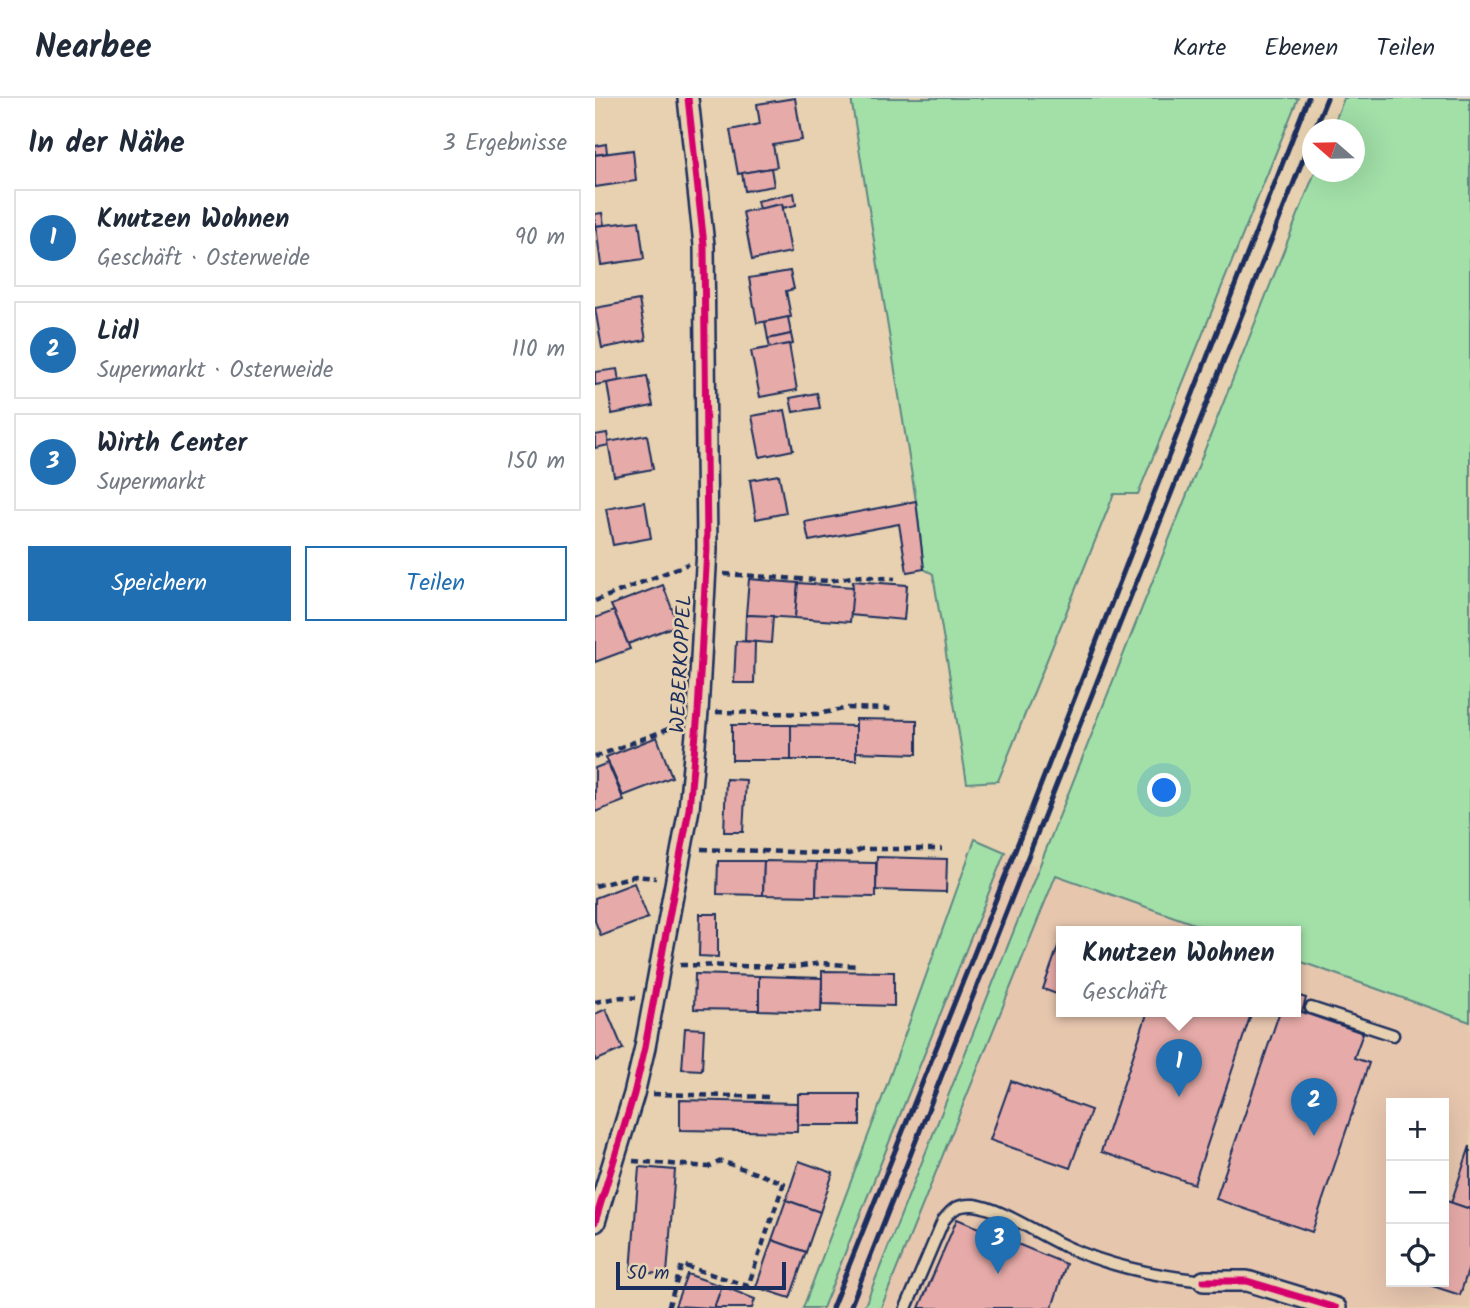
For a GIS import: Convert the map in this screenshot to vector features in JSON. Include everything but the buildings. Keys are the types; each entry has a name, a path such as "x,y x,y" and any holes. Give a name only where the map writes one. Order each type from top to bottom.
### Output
{"street":[{"name":"WEBERKOPPEL","path":"595,1222 635,1094 655,999 683,849 698,718 706,565 704,245 688,98"},
{"path":"1204,1280 1247,1281 1336,1308"}],"lane":[{"path":"1311,1008 1393,1035"},
{"path":"906,1308 943,1221 951,1209 961,1205 976,1205 993,1210 1070,1249 1135,1271 1157,1276 1204,1280"}],"path":[{"path":"595,601 706,565 829,581 858,576 895,579"},
{"path":"595,757 698,718 818,713 848,708 892,709"},
{"path":"683,849 849,853 862,849 942,849"},
{"path":"595,886 635,876 677,880"},
{"path":"661,965 796,967 821,963 858,966"},
{"path":"595,1002 622,997 655,999"},
{"path":"635,1094 772,1097"},
{"path":"614,1159 709,1167 721,1161 784,1183 748,1286 683,1265 668,1308"}],"shaded area":[{"path":"1005,852 1039,867 864,1308 823,1308"},
{"path":"1056,875 1200,926 1056,926 1056,1017 1301,1017 1301,962 1470,1022 1470,1308 881,1308"}],"green space":[{"path":"851,98 1298,98 1138,494 1114,494 998,781 967,783 933,574 924,569 916,501"},
{"path":"1344,98 1470,98 1470,1022 1301,962 1301,926 1200,926 1056,875 881,1308 864,1308 1311,182 1365,182 1365,119 1336,119"},
{"path":"975,839 1005,852 823,1308 803,1308 876,1115"}],"railway":[{"path":"832,1308 1006,874 1308,98"},
{"path":"1318,119 1327,98"},
{"path":"850,1308 1302,162"}],"cycle path":[{"path":"595,1222 634,1094 645,1047 689,809 698,712 707,549 704,245 688,98"},
{"path":"1204,1281 1247,1281 1336,1308"}],"place":[{"name":"Knutzen Wohnen","path":"1179,1097"},
{"name":"Lidl","path":"1314,1136"},
{"name":"Wirth Center","path":"998,1274"}]}
